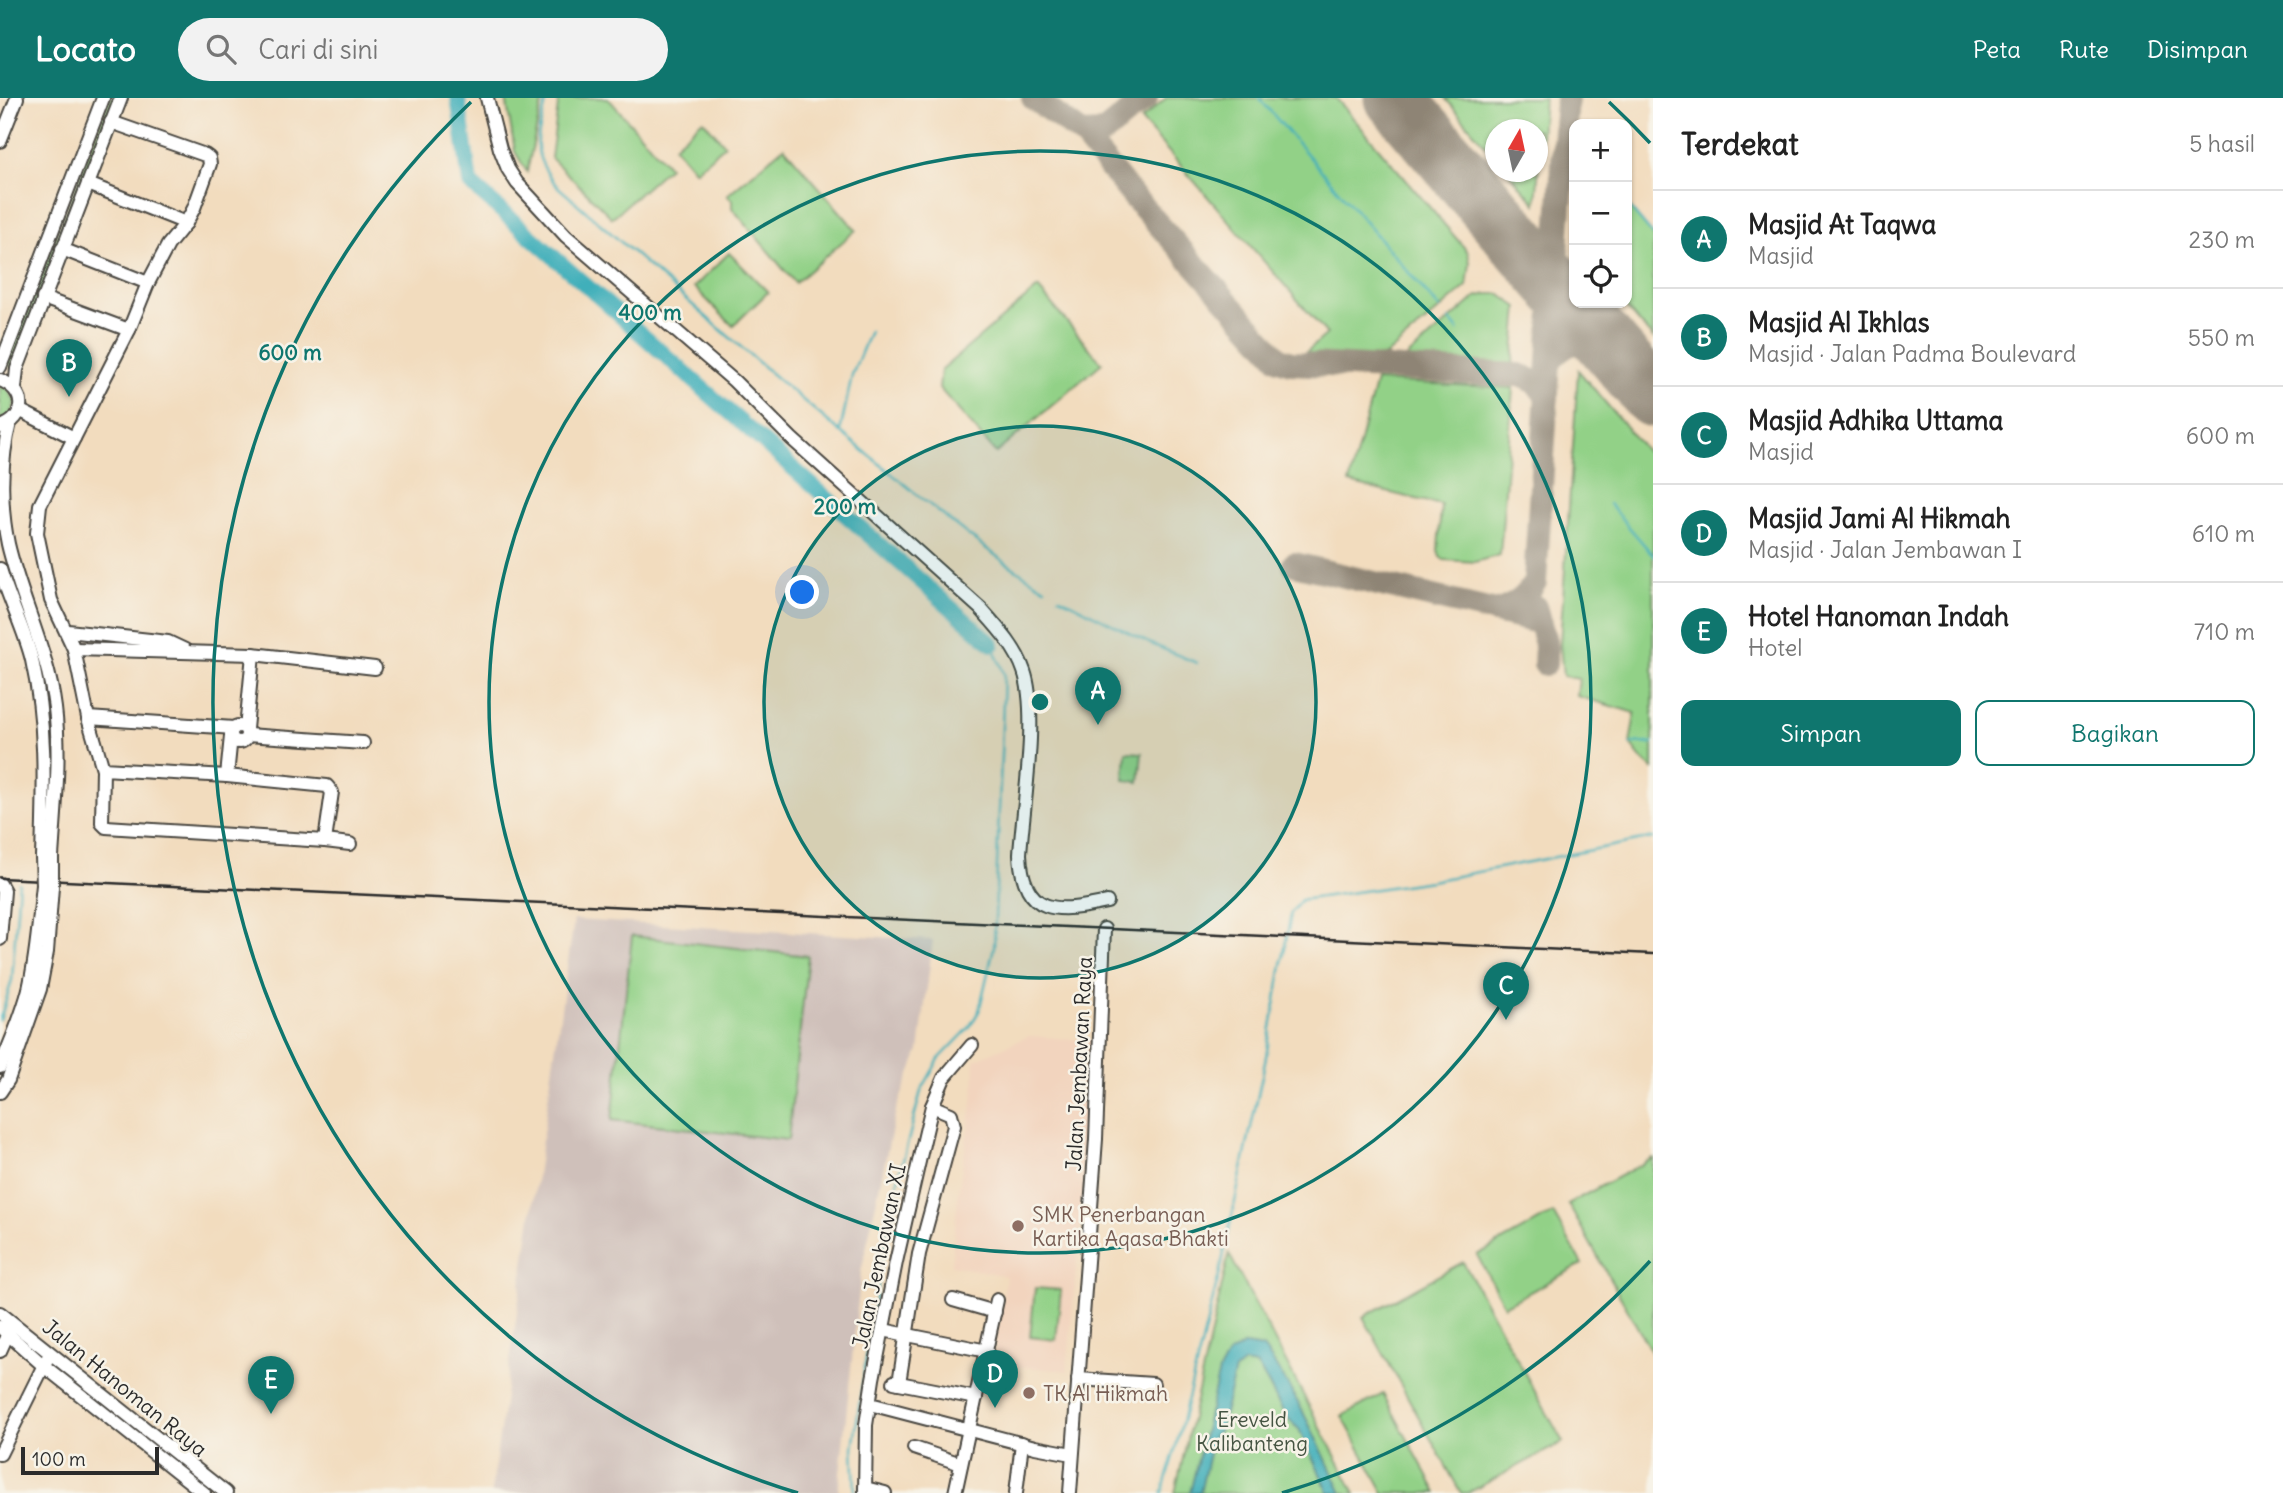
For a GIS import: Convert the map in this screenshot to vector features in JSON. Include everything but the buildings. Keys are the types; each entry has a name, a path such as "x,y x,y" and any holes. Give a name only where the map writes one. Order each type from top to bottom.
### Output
{"street":[{"path":"0,141 16,98"},
{"path":"15,388 17,369 121,98"},
{"path":"487,98 508,169 517,183 566,236 734,381 792,439 981,609 1002,634 1020,660 1028,684 1030,736 1020,854 1026,887 1032,898 1054,909 1107,902"},
{"path":"0,367 99,99"},
{"path":"111,122 209,158 210,164 194,208 186,223 167,245 129,330 40,505 37,517 37,533 51,600 68,631 74,649 88,718 103,769 102,823 106,827 350,844"},
{"path":"88,184 186,223"},
{"path":"62,249 148,283"},
{"path":"43,298 129,330"},
{"path":"0,380 15,388 19,395 19,410 5,425 5,522 9,546 45,655 55,708 57,749 47,857"},
{"path":"19,410 74,438"},
{"path":"0,569 31,657 41,705 45,750 48,886 47,952 40,989 8,1080 0,1093"},
{"path":"68,631 167,642 188,652"},
{"path":"74,649 253,654 375,668"},
{"path":"228,776 253,654"},
{"path":"88,718 362,743"},
{"path":"103,769 228,776 331,788 325,841"},
{"path":"0,884 5,891 0,939"},
{"path":"0,1067 29,990 48,886"},
{"name":"Jalan Jembawan Raya","path":"1070,1493 1101,1051 1104,929"},
{"name":"Jalan Jembawan XI","path":"865,1491 866,1425 896,1262 932,1106 944,1078 972,1045"},
{"path":"932,1106 951,1114 954,1126 919,1254 897,1382 976,1398"},
{"path":"953,1300 996,1306 955,1493"},
{"name":"Jalan Hanoman Raya","path":"0,1312 7,1328 44,1366 204,1493"},
{"path":"0,1351 7,1328"},
{"name":"Jalan Hanoman Raya","path":"7,1328 50,1353 226,1493"},
{"path":"883,1330 987,1351"},
{"path":"0,1454 50,1353"},
{"path":"1078,1378 1153,1384"},
{"path":"870,1404 1072,1454"},
{"path":"1016,1493 1022,1443"},
{"path":"914,1448 961,1464"},
{"path":"865,1491 885,1493"}],"shaded area":[{"path":"574,920 933,940 919,1051 896,1110 861,1272 838,1493 491,1493"},
{"name":"SMK Penerbangan Kartika Aqasa Bhakti","path":"1029,1036 1097,1041 1067,1371 993,1364 1006,1276 951,1265 959,1187 974,1091 975,1060"}],"green space":[{"path":"110,98 118,98 11,368 7,363"},
{"path":"506,98 543,98 527,172 515,152"},
{"path":"559,98 608,98 669,167 612,218 551,158"},
{"path":"1166,98 1336,98 1468,252 1470,263 1467,286 1383,358 1304,354 1327,334 1141,120"},
{"path":"1445,98 1544,98 1542,119 1485,119 1485,145"},
{"path":"703,120 725,145 695,171 674,146"},
{"path":"784,147 856,230 795,283 732,208 732,200 727,195"},
{"path":"1517,182 1538,182 1536,204"},
{"path":"1632,210 1653,235 1653,338 1626,308 1632,308"},
{"path":"729,253 768,292 733,326 694,287"},
{"path":"1038,288 1102,363 996,453 939,388 941,370"},
{"path":"1499,294 1518,307 1513,364 1405,359 1476,297"},
{"path":"1578,370 1653,459 1653,769 1630,744 1635,713 1577,696 1579,679 1563,676 1560,644"},
{"path":"1376,381 1513,388 1500,555 1475,562 1444,560 1438,551 1441,505 1349,483"},
{"path":"0,384 6,386 15,401 10,414 0,421"},
{"path":"1126,752 1142,753 1139,782 1124,780"},
{"path":"632,936 808,956 788,1140 612,1120"},
{"path":"1653,1158 1653,1355 1568,1204"},
{"path":"1553,1213 1582,1264 1504,1306 1477,1255"},
{"name":"Ereveld Kalibanteng","path":"1229,1254 1355,1493 1175,1493"},
{"path":"1463,1262 1563,1442 1468,1493 1461,1493 1363,1317"},
{"path":"1035,1288 1061,1290 1056,1340 1030,1337"},
{"path":"1383,1394 1437,1493 1384,1493 1342,1416"}],"water":[{"path":"1245,1345 1263,1348 1275,1365 1306,1419 1342,1493 1329,1493 1299,1429 1286,1415 1256,1365 1244,1363 1235,1370 1220,1429 1213,1436 1200,1493 1190,1493 1219,1371 1229,1353"}],"waterway":[{"path":"458,98 470,183 992,644"},
{"path":"547,98 539,135 539,154 557,186 834,427 958,527 1045,588"},
{"path":"1259,98 1440,309"},
{"path":"1632,210 1653,235"},
{"path":"1449,319 1458,330"},
{"path":"840,432 852,375 870,331"},
{"path":"1609,504 1653,555"},
{"path":"1059,597 1149,643 1197,663"},
{"path":"855,1493 853,1448 893,1199 921,1091 939,1059 969,1028 979,1011 994,947 1004,674 992,644"},
{"path":"1630,744 1653,743"},
{"path":"1162,1493 1221,1267 1265,1062 1291,913 1301,900 1431,881 1653,838"},
{"path":"0,1020 12,980 19,883"}],"taxiway":[{"path":"1033,98 1082,134 1132,195 1279,359 1291,363 1519,375 1536,382 1547,397"},
{"path":"1082,134 1103,133 1146,98"},
{"path":"1555,283 1567,98"},
{"path":"1496,612 1518,601 1535,582 1552,313 1549,291 1537,263"},
{"path":"1549,364 1561,349 1577,343 1595,343 1613,350"},
{"path":"1294,564 1538,622"},
{"path":"1535,607 1546,644 1545,664"}],"runway":[{"path":"1395,98 1653,397"}],"railway":[{"path":"0,878 1653,954"}],"place":[{"name":"Masjid Al Ikhlas","path":"69,397"},
{"name":"Masjid At Taqwa","path":"1098,725"},
{"name":"Masjid Adhika Uttama","path":"1506,1020"},
{"name":"SMK Penerbangan Kartika Aqasa Bhakti","path":"1018,1226"},
{"name":"TK Al Hikmah","path":"1029,1393"},
{"name":"Masjid Jami Al Hikmah","path":"995,1408"},
{"name":"Hotel Hanoman Indah","path":"271,1414"}]}
